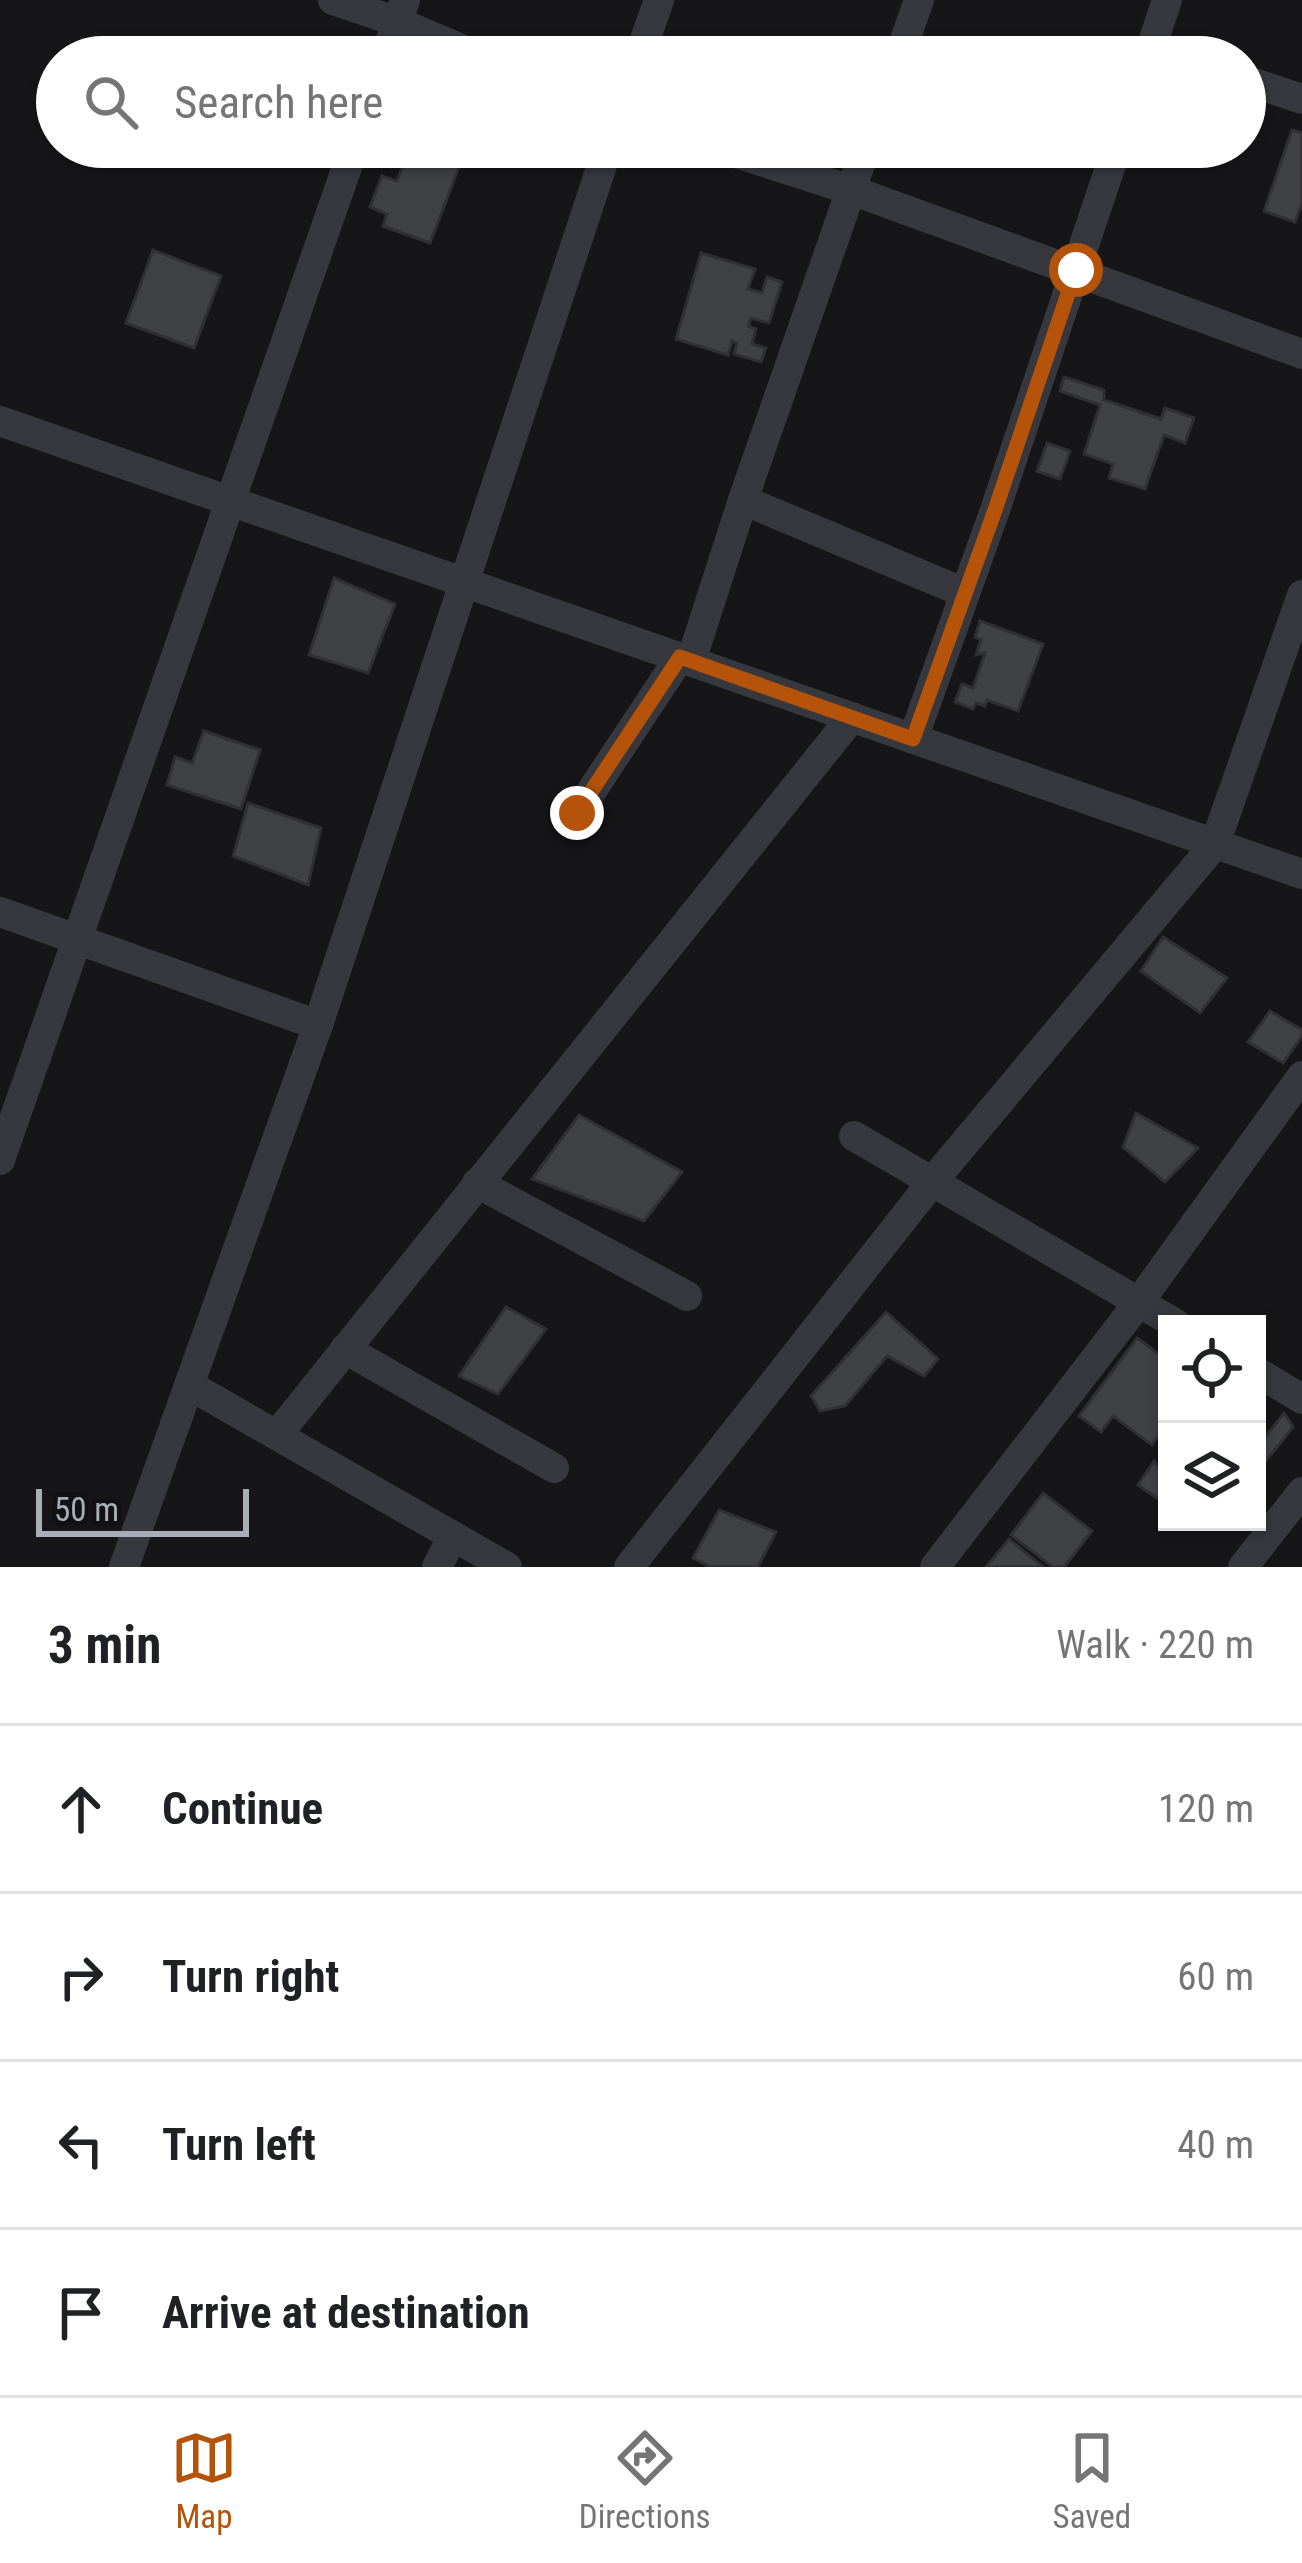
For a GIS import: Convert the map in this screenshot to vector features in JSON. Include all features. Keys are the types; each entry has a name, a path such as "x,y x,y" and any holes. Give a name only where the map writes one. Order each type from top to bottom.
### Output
{"street":[{"path":"333,0 401,11 444,36"},
{"path":"646,36 659,0"},
{"path":"906,36 919,0"},
{"path":"1162,36 1167,0"},
{"path":"1266,87 1302,99"},
{"path":"0,1160 347,168"},
{"path":"124,1567 318,1025 601,168"},
{"path":"782,168 1302,354"},
{"path":"577,813 685,659 859,168"},
{"path":"913,739 1110,168"},
{"path":"0,421 1302,874"},
{"path":"743,500 965,593"},
{"path":"629,1567 932,1182 1215,844 1302,595"},
{"path":"277,1435 852,718"},
{"path":"0,912 318,1025"},
{"path":"935,1567 1139,1302 1302,1076"},
{"path":"854,1136 1161,1315"},
{"path":"477,1184 687,1296"},
{"path":"345,1349 554,1468"},
{"path":"1266,1377 1302,1399"},
{"path":"190,1385 507,1567"},
{"path":"1244,1567 1302,1492"},
{"path":"437,1567 453,1536"}],"building":[{"path":"1292,130 1302,133 1302,203 1295,222 1264,211"},
{"path":"402,168 459,168 430,243 383,226 387,214 370,207 382,176 397,181"},
{"path":"153,250 221,276 194,348 126,323"},
{"path":"701,253 755,269 748,289 762,293 767,277 782,282 769,323 751,318 748,326 756,329 752,344 766,348 761,362 734,354 737,343 732,341 728,355 676,339"},
{"path":"1064,377 1104,390 1104,400 1161,419 1165,408 1194,418 1185,443 1164,435 1145,489 1109,478 1113,464 1084,454 1100,405 1060,391"},
{"path":"1047,443 1070,451 1060,479 1037,471"},
{"path":"334,578 395,604 368,673 309,655"},
{"path":"980,621 1043,644 1018,711 987,700 985,706 976,703 973,709 955,702 962,684 973,688 985,653 976,655"},
{"path":"204,731 260,750 241,809 167,785 175,757 192,763"},
{"path":"248,803 321,828 308,885 233,856"},
{"path":"1163,937 1227,978 1200,1013 1141,971"},
{"path":"1270,1011 1302,1030 1283,1063 1248,1042"},
{"path":"1136,1113 1198,1148 1165,1182 1123,1147"},
{"path":"579,1115 682,1172 644,1221 532,1179"},
{"path":"506,1307 546,1329 498,1394 459,1376"},
{"path":"886,1312 938,1359 924,1376 887,1356 845,1406 820,1411 811,1396"},
{"path":"1137,1338 1158,1353 1158,1437 1152,1445 1113,1416 1101,1432 1079,1416"},
{"path":"1284,1413 1293,1427 1266,1461 1266,1436"},
{"path":"1154,1461 1158,1499 1138,1485"},
{"path":"1043,1493 1092,1531 1064,1567 1053,1567 1011,1535"},
{"path":"719,1510 776,1532 758,1567 711,1567 693,1558"},
{"path":"1009,1539 1043,1567 986,1567"}],"route":[{"path":"577,813 680,657 913,739 1076,270"}]}
